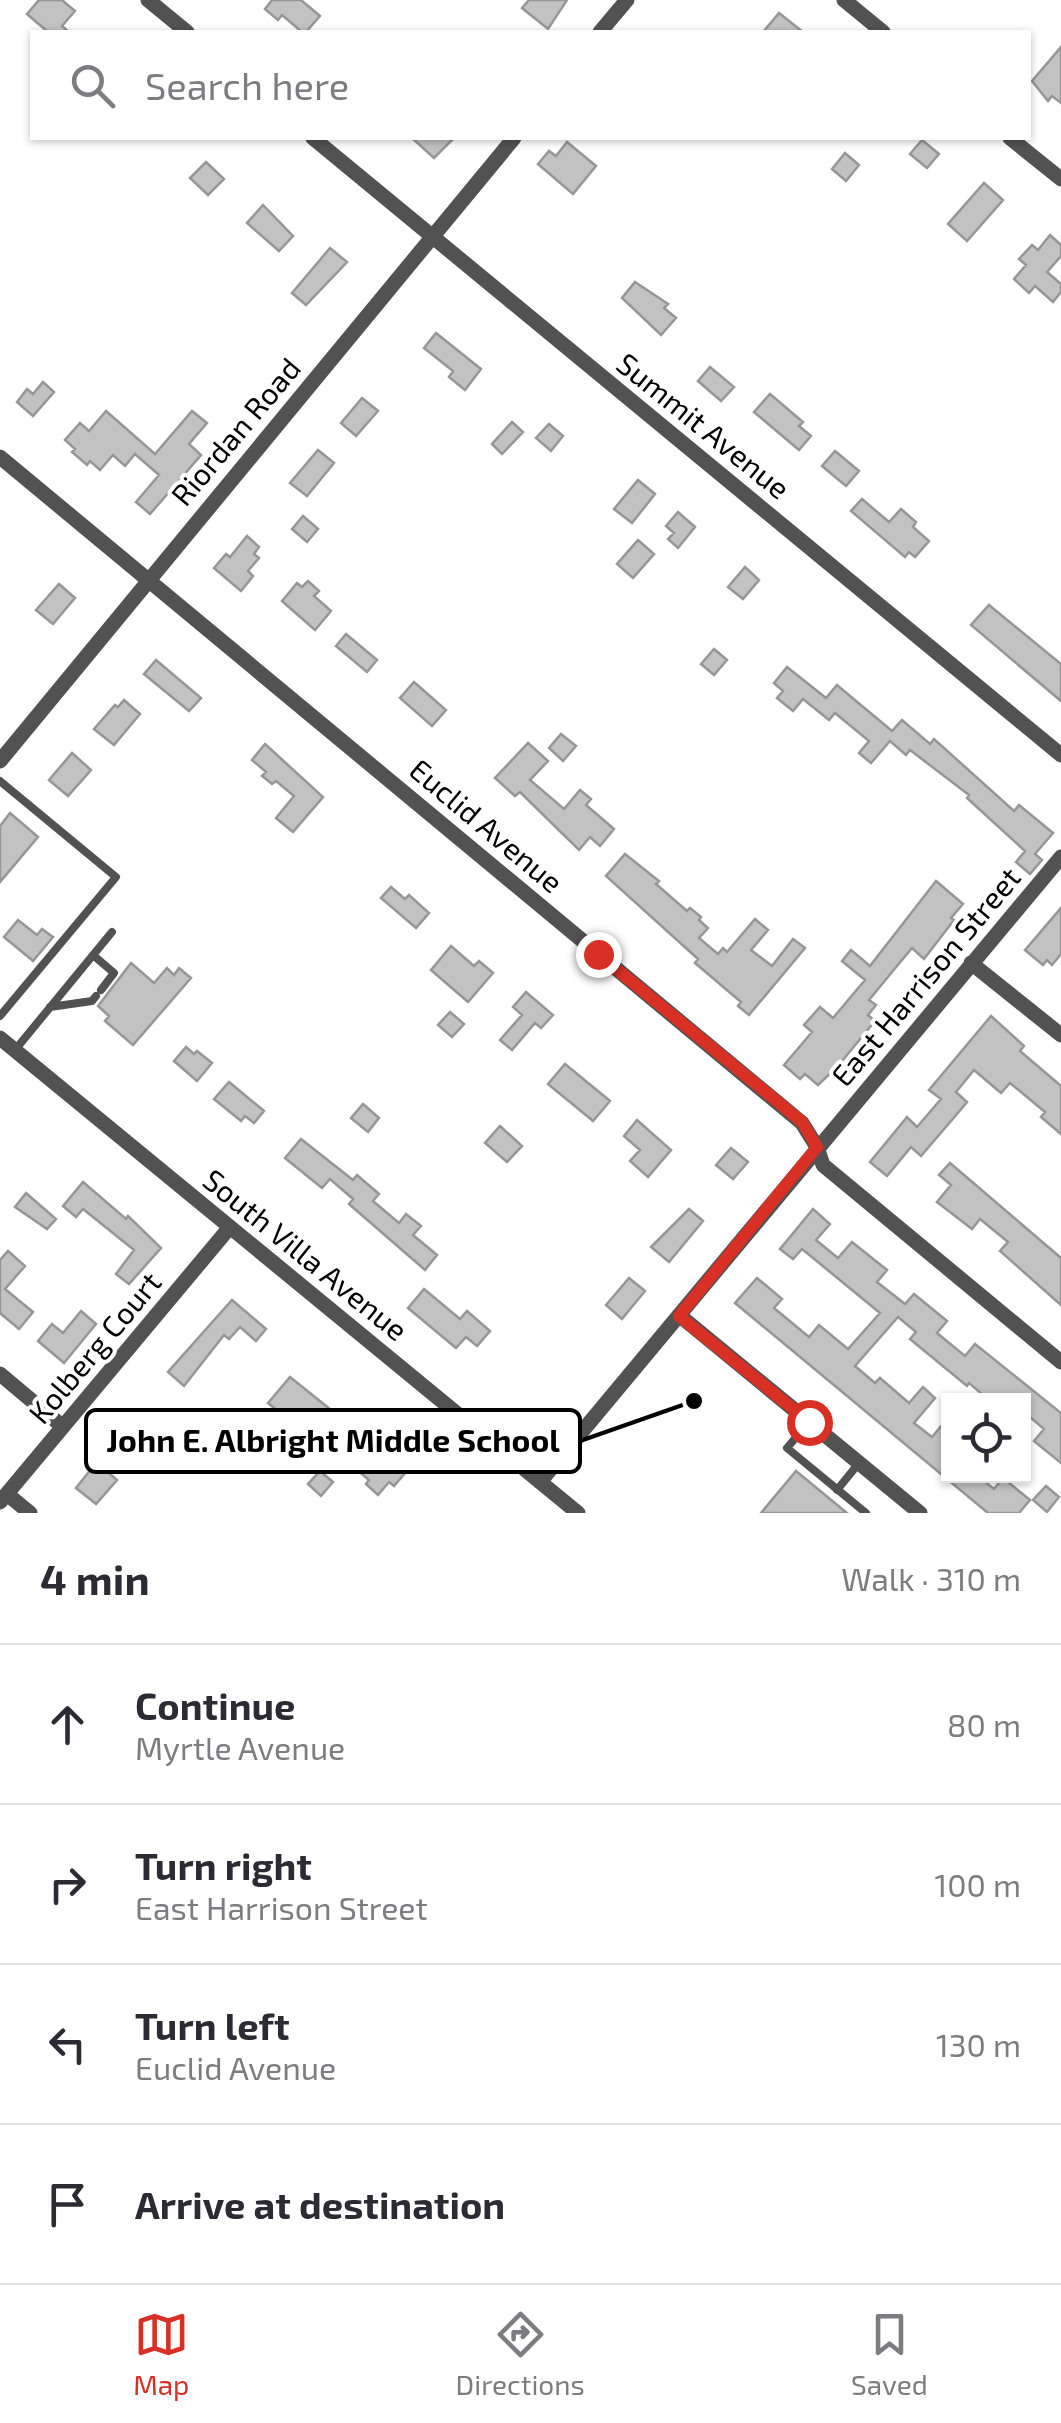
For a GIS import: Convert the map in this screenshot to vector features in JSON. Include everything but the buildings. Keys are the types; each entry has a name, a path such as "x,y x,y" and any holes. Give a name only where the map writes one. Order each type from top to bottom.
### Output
{"street":[{"path":"148,0 186,30"},
{"path":"602,30 626,0"},
{"path":"844,0 882,30"},
{"name":"Summit Avenue","path":"315,140 1061,754"},
{"name":"Riordan Road","path":"0,761 512,140"},
{"path":"1012,140 1061,180"},
{"name":"Euclid Avenue","path":"0,457 802,1122 823,1165 1061,1362"},
{"name":"East Harrison Street","path":"540,1482 1061,857"},
{"path":"971,963 1061,1035"},
{"name":"South Villa Avenue","path":"0,1038 578,1513"},
{"name":"Kolberg Court","path":"3,1498 230,1228"},
{"path":"679,1316 911,1510"},
{"path":"0,1374 62,1426"},
{"path":"3,1498 30,1513"}],"lane":[{"path":"0,781 116,877 0,1016"},
{"path":"15,1050 112,932"},
{"path":"50,1007 92,1000 99,993 114,973 93,955"},
{"path":"809,1422 787,1448 866,1513"},
{"path":"837,1490 859,1463"}],"place":[{"name":"John E. Albright Middle School","path":"694,1401"}],"route":[{"path":"598,954 802,1122 817,1147 679,1316 809,1422"}]}
